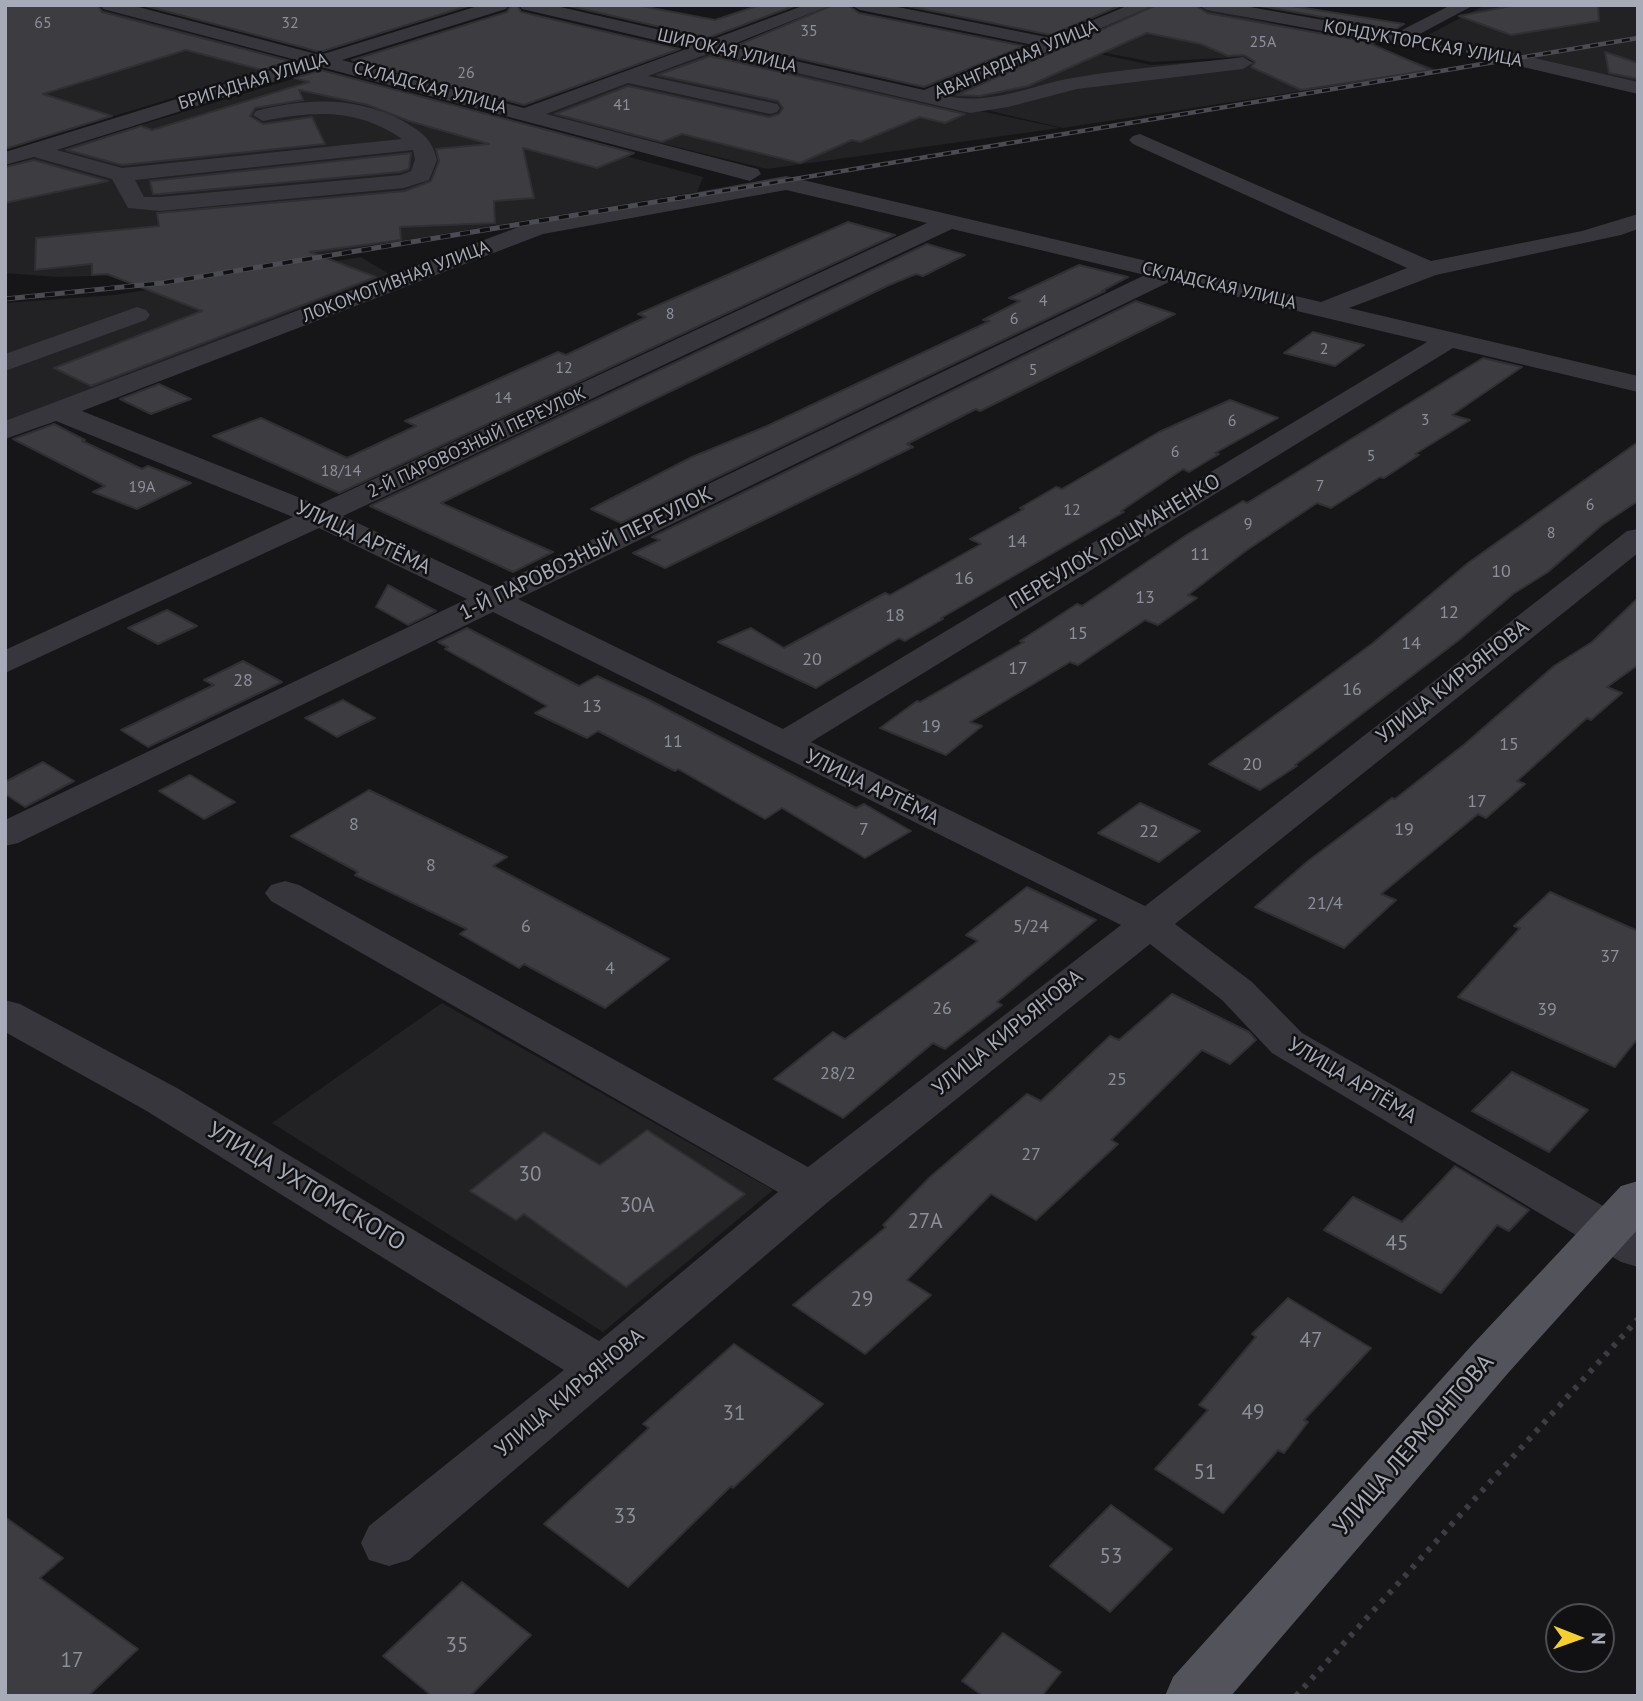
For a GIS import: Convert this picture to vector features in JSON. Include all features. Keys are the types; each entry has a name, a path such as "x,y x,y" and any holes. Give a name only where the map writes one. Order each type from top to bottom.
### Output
{"main road":[{"name":"УЛИЦА ЛЕРМОНТОВА","path":"1194,1696 1491,1358 1628,1226"}],"street":[{"name":"СКЛАДСКАЯ УЛИЦА","path":"109,5 750,174"},
{"path":"152,16 191,5"},
{"name":"БРИГАДНАЯ УЛИЦА","path":"5,159 500,5"},
{"name":"ШИРОКАЯ УЛИЦА","path":"528,5 970,107 1008,102 1076,83 1244,63"},
{"path":"527,114 822,5"},
{"path":"860,5 1055,44"},
{"name":"АВАНГАРДНАЯ УЛИЦА","path":"926,97 1144,5"},
{"name":"КОНДУКТОРСКАЯ УЛИЦА","path":"1207,5 1399,39"},
{"path":"1399,39 1465,5"},
{"name":"КОНДУКТОРСКАЯ УЛИЦА","path":"1513,59 1638,88"},
{"path":"626,77 771,108"},
{"path":"121,175 131,198 136,203 148,204 404,181 421,174 426,160 422,143 394,122 353,107 305,105 263,115"},
{"path":"1140,140 1429,270"},
{"path":"34,150 101,172 121,175 422,143"},
{"name":"ЛОКОМОТИВНАЯ УЛИЦА","path":"5,431 537,228 786,183 800,187"},
{"name":"СКЛАДСКАЯ УЛИЦА","path":"800,187 1638,384"},
{"name":"2-Й ПАРОВОЗНЫЙ ПЕРЕУЛОК","path":"5,663 948,222"},
{"path":"1324,310 1363,292 1429,270 1600,236 1638,222"},
{"path":"1600,236 1625,246"},
{"name":"1-Й ПАРОВОЗНЫЙ ПЕРЕУЛОК","path":"5,835 1166,274"},
{"path":"5,363 137,315"},
{"name":"ПЕРЕУЛОК ЛОЦМАНЕНКО","path":"783,744 1447,340"},
{"name":"УЛИЦА АРТЁМА","path":"57,411 320,517 1147,922 1237,991 1287,1043 1628,1226"},
{"name":"УЛИЦА КИРЬЯНОВА","path":"389,1543 811,1190 1147,922 1638,538"},
{"path":"285,893 811,1190"},
{"name":"УЛИЦА УХТОМСКОГО","path":"5,1014 161,1100 602,1367"}],"path":[{"name":"КОНДУКТОРСКАЯ УЛИЦА","path":"1399,39 1513,59"},
{"path":"1296,1696 1638,1320"}],"shaded area":[{"path":"5,5 85,5 295,61 5,149"},
{"path":"1158,5 1190,5 1360,42 1439,70 1063,128 935,98 1063,46 1151,65 1237,59 1281,67 1239,57 1152,62 1065,45"},
{"path":"1485,5 1638,5 1638,83 1428,35"},
{"path":"712,51 1060,128 767,169 541,114"},
{"path":"316,72 703,177 697,192 309,256 122,275 57,277 5,273 5,166"},
{"path":"361,257 389,274 5,424 5,303 114,295"},
{"path":"442,1003 773,1190 603,1332 272,1123"}],"building":[{"path":"5,5 98,5 102,12 290,61 262,70 186,50 43,94 112,116 5,149"},
{"path":"142,5 471,5 320,52"},
{"path":"511,5 517,5 521,12 680,49 524,105 352,60 507,12"},
{"path":"565,5 636,5 715,20 760,5 797,5 708,38"},
{"path":"833,5 848,5 859,13 1024,46 924,87 738,45"},
{"path":"902,5 1122,5 1051,35"},
{"path":"1156,5 1195,5 1207,13 1374,43 1371,44 1431,70 1301,90 1251,67 1255,62 1244,55 1228,56 1201,44 1147,33 1028,86 980,96 957,95"},
{"path":"1255,5 1286,5 1404,24 1395,30"},
{"path":"1516,5 1598,5 1599,21 1511,35 1459,16"},
{"path":"1605,52 1638,63 1638,79 1609,73"},
{"path":"710,56 965,114 945,123 920,117 860,142 852,140 800,163 682,134 662,142 555,114 628,86 769,117 779,114 783,108 778,101 657,75"},
{"path":"321,70 634,153 597,168 523,148 534,198 494,201 495,223 400,227 401,240 310,252 376,277 91,386 54,368 202,311 107,274 92,275 92,264 35,270 36,238 159,226 157,213 405,191 431,181 439,161 436,149 489,144 409,121 368,105 299,90 303,100 255,108 250,116 263,124 312,117 325,144 122,165 66,150 141,126 152,130 309,82 294,78"},
{"path":"411,153 409,169 400,172 160,194 153,194 150,181"},
{"path":"34,160 108,181 5,203 5,167"},
{"path":"848,222 895,235 339,493 213,436 261,418 347,458 416,426 405,421 558,352 566,355 646,317 638,314"},
{"path":"927,244 965,255 923,276 916,274 889,285 441,503 553,552 513,572 370,506"},
{"path":"1079,265 1128,277 1102,291 1105,291 621,523 591,509 692,457 767,426 990,321 983,320 1020,301 1009,298"},
{"path":"1136,301 1175,314 980,411 976,409 907,444 913,447 665,568 633,553 660,540 652,537"},
{"path":"1313,332 1364,345 1335,366 1284,353"},
{"path":"1483,358 1522,367 1452,415 1470,420 1415,454 1419,455 1384,478 1380,477 1331,508 1317,503 1247,550 1188,595 1197,598 1158,625 1145,620 1078,665 1070,662 970,722 982,726 946,755 880,728 917,701 920,702 1024,642 1020,641 1077,604 1082,606 1188,534 1243,501 1247,503"},
{"path":"159,384 191,399 151,414 120,399"},
{"path":"1230,400 1278,418 1215,453 1219,454 1189,472 1183,469 1121,511 1124,512 941,618 943,619 905,641 899,638 816,688 718,642 751,628 784,648 885,593 890,595 981,544 970,539 1024,509 1020,508 1056,487 1062,489 1159,432"},
{"path":"54,424 85,440 82,441 142,469 148,466 191,483 137,509 93,492 105,486 13,439"},
{"path":"1638,442 1638,501 1602,525 1548,572 1513,594 1459,640 1295,765 1297,766 1260,790 1209,764 1373,643 1468,563"},
{"path":"388,585 436,611 408,625 376,607"},
{"path":"1638,598 1638,665 1607,687 1622,693 1591,720 1587,718 1517,781 1525,784 1486,818 1478,814 1381,894 1396,900 1344,948 1255,907 1308,861 1392,798 1395,799 1466,743 1554,666 1592,642"},
{"path":"167,610 197,626 158,644 128,628"},
{"path":"467,628 579,686 597,676 649,700 856,808 864,804 911,831 865,858 782,808 765,819 678,769 675,771 598,731 587,738 535,713 547,706 445,649 448,647 438,642"},
{"path":"243,661 282,682 148,747 121,730 214,685 204,680"},
{"path":"343,700 375,718 337,737 305,718"},
{"path":"43,762 74,781 25,807 5,794 5,782"},
{"path":"190,775 235,802 204,819 159,791"},
{"path":"369,790 507,857 493,866 669,959 605,1008 524,964 519,968 460,934 467,929 355,875 358,872 291,836"},
{"path":"1140,803 1200,831 1159,862 1098,833"},
{"path":"1027,887 1096,920 997,1002 1002,1005 945,1049 933,1043 843,1118 774,1079 833,1032 845,1039 978,941 966,935"},
{"path":"1550,892 1638,931 1638,1038 1615,1067 1458,997 1520,928 1514,926"},
{"path":"1172,994 1249,1032 1256,1040 1230,1064 1202,1050 1111,1140 1118,1144 1036,1220 991,1194 907,1280 931,1295 865,1354 793,1305 886,1227 883,1225 930,1177 1027,1094 1041,1101 1110,1036 1119,1040"},
{"path":"1512,1072 1588,1110 1549,1152 1472,1111"},
{"path":"647,1130 745,1194 626,1287 524,1214 516,1220 470,1191 544,1132 600,1165"},
{"path":"1455,1166 1529,1210 1509,1231 1497,1225 1441,1293 1324,1230 1353,1197 1402,1222"},
{"path":"1288,1298 1371,1348 1304,1420 1308,1422 1284,1453 1278,1450 1223,1513 1155,1469 1208,1410 1199,1405 1256,1337 1252,1334"},
{"path":"734,1344 823,1404 733,1488 731,1486 628,1587 544,1524 649,1428 643,1424"},
{"path":"1111,1505 1172,1549 1110,1612 1050,1566"},
{"path":"5,1517 63,1558 40,1578 138,1649 88,1696 5,1696"},
{"path":"462,1582 531,1635 470,1696 432,1696 383,1656"},
{"path":"1003,1633 1061,1672 1042,1696 983,1696 962,1681"}],"railway":[{"path":"675,199 1638,38"},
{"path":"5,299 162,283 685,197"}]}
